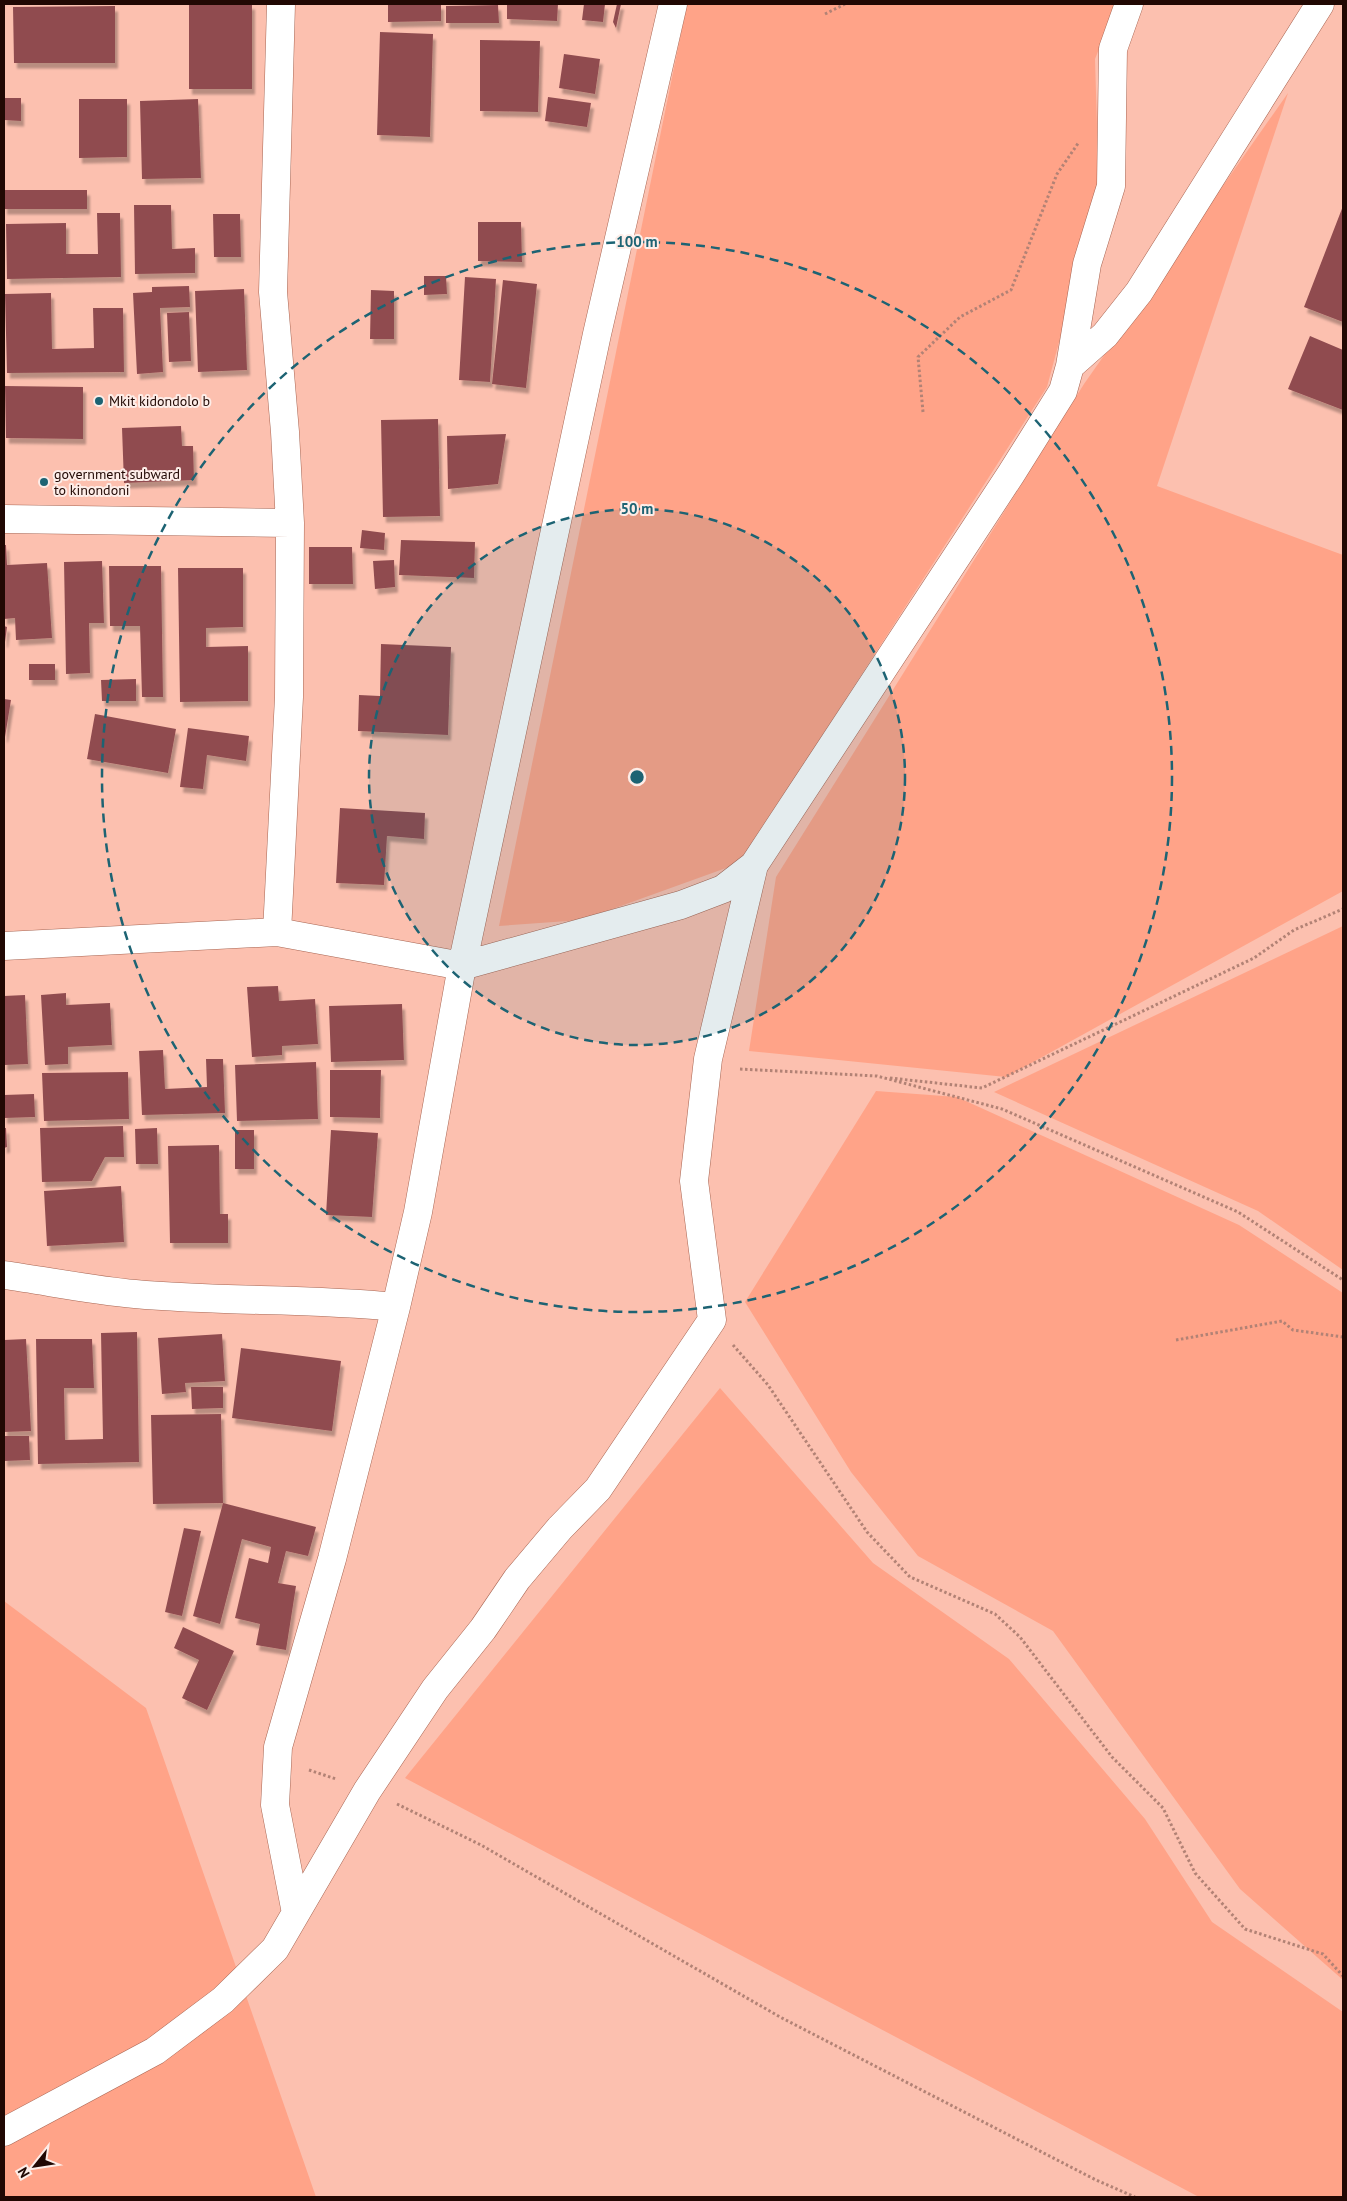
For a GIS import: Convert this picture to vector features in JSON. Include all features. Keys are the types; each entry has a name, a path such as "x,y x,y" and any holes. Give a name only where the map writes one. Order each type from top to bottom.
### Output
{"street":[{"path":"277,932 289,697 290,524 285,432 273,292 281,4"},
{"path":"296,1913 275,1804 278,1747 332,1559 418,1212 462,966 597,334 673,4"},
{"path":"4,946 277,932 462,966 681,905 723,889 754,865 1016,466 1063,391 1070,366 1087,264 1111,186 1113,49 1128,4"},
{"path":"1070,366 1105,335 1139,292 1320,4"},
{"path":"4,520 290,524"},
{"path":"4,2132 155,2050 223,2000 275,1949 367,1791 435,1689 483,1629 517,1579 560,1528 598,1489 712,1320 694,1180 707,1067 754,865"},
{"path":"4,1275 135,1294 243,1300 337,1301 396,1307"}],"path":[{"path":"825,14 845,4"},
{"path":"923,412 918,356 960,317 1011,290 1057,174 1082,138"},
{"path":"707,1067 877,1076 982,1088 1254,958 1294,930 1343,909"},
{"path":"877,1076 1002,1109 1238,1212 1343,1280"},
{"path":"712,1320 768,1385 867,1532 910,1577 995,1614 1020,1637 1112,1757 1163,1808 1195,1873 1245,1929 1323,1954 1343,1976"},
{"path":"1176,1340 1282,1321 1293,1330 1343,1337"},
{"path":"278,1758 367,1791 419,1813 481,1845 780,2017 1096,2180 1135,2197"}],"shaded area":[{"path":"687,4 1117,4 1095,59 1099,193 1047,387 740,863 582,920 499,926"},
{"path":"1288,93 1157,486 1343,555 1343,891 1006,1077 749,1051 776,877 1084,384"},
{"path":"1343,926 1343,1270 1258,1211 994,1092"},
{"path":"876,1091 957,1097 1239,1225 1343,1293 1343,1980 1240,1889 1053,1631 918,1556 851,1472 745,1302"},
{"path":"720,1388 873,1563 1009,1659 1145,1819 1212,1922 1343,2012 1343,2197 1199,2197 405,1778"},
{"path":"4,1601 146,1708 316,2197 4,2197"}],"building":[{"path":"189,4 252,4 252,89 189,89"},
{"path":"388,4 441,4 441,21 388,22"},
{"path":"507,4 558,4 557,21 507,19"},
{"path":"584,4 605,4 603,22 582,20"},
{"path":"617,4 621,4 616,28 613,22"},
{"path":"498,5 499,23 446,23 446,6"},
{"path":"115,6 115,63 14,63 13,7"},
{"path":"380,32 433,34 430,137 377,135"},
{"path":"480,40 540,41 538,112 480,111"},
{"path":"564,54 600,59 595,94 559,88"},
{"path":"548,97 591,103 587,127 545,121"},
{"path":"4,98 21,98 21,121 4,120"},
{"path":"79,99 127,99 127,157 79,158"},
{"path":"198,99 201,178 142,179 140,101"},
{"path":"4,190 87,190 87,209 4,209"},
{"path":"134,205 171,205 172,249 195,248 195,273 135,274"},
{"path":"1343,206 1343,322 1304,307"},
{"path":"97,213 120,213 121,277 7,279 6,224 66,223 66,254 98,254"},
{"path":"213,214 240,214 241,257 214,257"},
{"path":"478,222 521,222 522,262 478,261"},
{"path":"424,276 446,276 447,294 424,295"},
{"path":"465,277 496,279 490,382 459,380"},
{"path":"503,280 537,284 526,388 492,384"},
{"path":"189,286 190,307 160,308 163,372 137,374 133,293 152,292 152,287"},
{"path":"244,289 247,370 198,372 195,291"},
{"path":"371,290 394,291 394,339 370,339"},
{"path":"51,293 52,349 94,348 93,308 123,308 124,372 7,373 5,294"},
{"path":"189,312 191,361 169,362 167,313"},
{"path":"1310,336 1343,350 1343,410 1288,389"},
{"path":"5,386 83,387 83,439 6,438"},
{"path":"438,419 440,516 383,517 381,420"},
{"path":"181,426 182,446 193,446 194,480 124,483 122,428"},
{"path":"506,434 498,484 448,489 447,436"},
{"path":"362,530 385,533 384,550 360,548"},
{"path":"401,540 475,542 474,578 399,575"},
{"path":"4,545 6,545 7,565 47,563 52,638 16,640 15,618 4,619"},
{"path":"309,547 352,547 353,584 309,584"},
{"path":"394,560 395,587 375,589 373,561"},
{"path":"102,561 104,623 89,623 90,673 66,674 64,562"},
{"path":"109,566 161,566 163,697 142,697 140,626 110,626"},
{"path":"178,568 243,568 243,627 206,628 206,647 248,646 248,701 180,702"},
{"path":"4,626 7,627 5,642 4,642"},
{"path":"381,644 451,647 448,735 358,731 359,695 380,696"},
{"path":"29,664 55,664 55,680 29,680"},
{"path":"136,679 136,701 102,701 101,680"},
{"path":"4,699 11,700 5,737 4,737"},
{"path":"95,714 176,729 168,773 87,759"},
{"path":"188,728 249,736 246,761 207,755 203,789 180,787"},
{"path":"340,808 425,813 424,839 387,836 384,885 336,883"},
{"path":"278,986 279,1001 315,999 318,1044 282,1046 282,1055 252,1057 247,987"},
{"path":"66,993 66,1005 110,1003 112,1045 68,1047 68,1064 45,1065 41,995"},
{"path":"25,995 28,1064 4,1065 4,996"},
{"path":"402,1004 404,1060 331,1062 329,1006"},
{"path":"163,1050 165,1089 207,1087 206,1059 223,1059 225,1113 142,1115 139,1051"},
{"path":"316,1062 318,1119 237,1121 235,1065"},
{"path":"330,1070 381,1070 380,1118 330,1117"},
{"path":"128,1072 129,1119 44,1121 42,1073"},
{"path":"34,1094 35,1117 4,1118 4,1095"},
{"path":"123,1126 124,1157 105,1157 92,1181 42,1182 40,1128"},
{"path":"4,1128 6,1128 7,1147 4,1148"},
{"path":"157,1128 158,1164 136,1164 135,1129"},
{"path":"235,1130 254,1130 254,1169 235,1169"},
{"path":"331,1130 378,1133 372,1217 326,1215"},
{"path":"219,1145 220,1214 228,1214 228,1243 170,1243 168,1146"},
{"path":"121,1186 124,1242 47,1246 44,1191"},
{"path":"137,1332 139,1462 38,1464 36,1339 92,1339 94,1388 64,1388 65,1440 103,1439 101,1333"},
{"path":"222,1334 225,1381 185,1383 186,1392 162,1394 158,1338"},
{"path":"26,1339 31,1431 4,1432 4,1340"},
{"path":"241,1348 341,1361 332,1431 232,1418"},
{"path":"191,1387 223,1387 223,1408 192,1409"},
{"path":"221,1414 223,1503 153,1504 151,1415"},
{"path":"4,1436 29,1436 30,1460 4,1461"},
{"path":"223,1503 316,1527 308,1556 286,1551 278,1583 296,1586 286,1650 256,1645 260,1624 235,1618 249,1558 268,1563 271,1547 242,1539 220,1624 193,1616"},
{"path":"184,1528 201,1531 182,1616 165,1612"},
{"path":"183,1627 234,1651 207,1710 182,1698 199,1660 174,1648"}],"place":[{"name":"Mkit kidondolo b","path":"99,401"},
{"name":"government subward to kinondoni","path":"44,482"}]}
